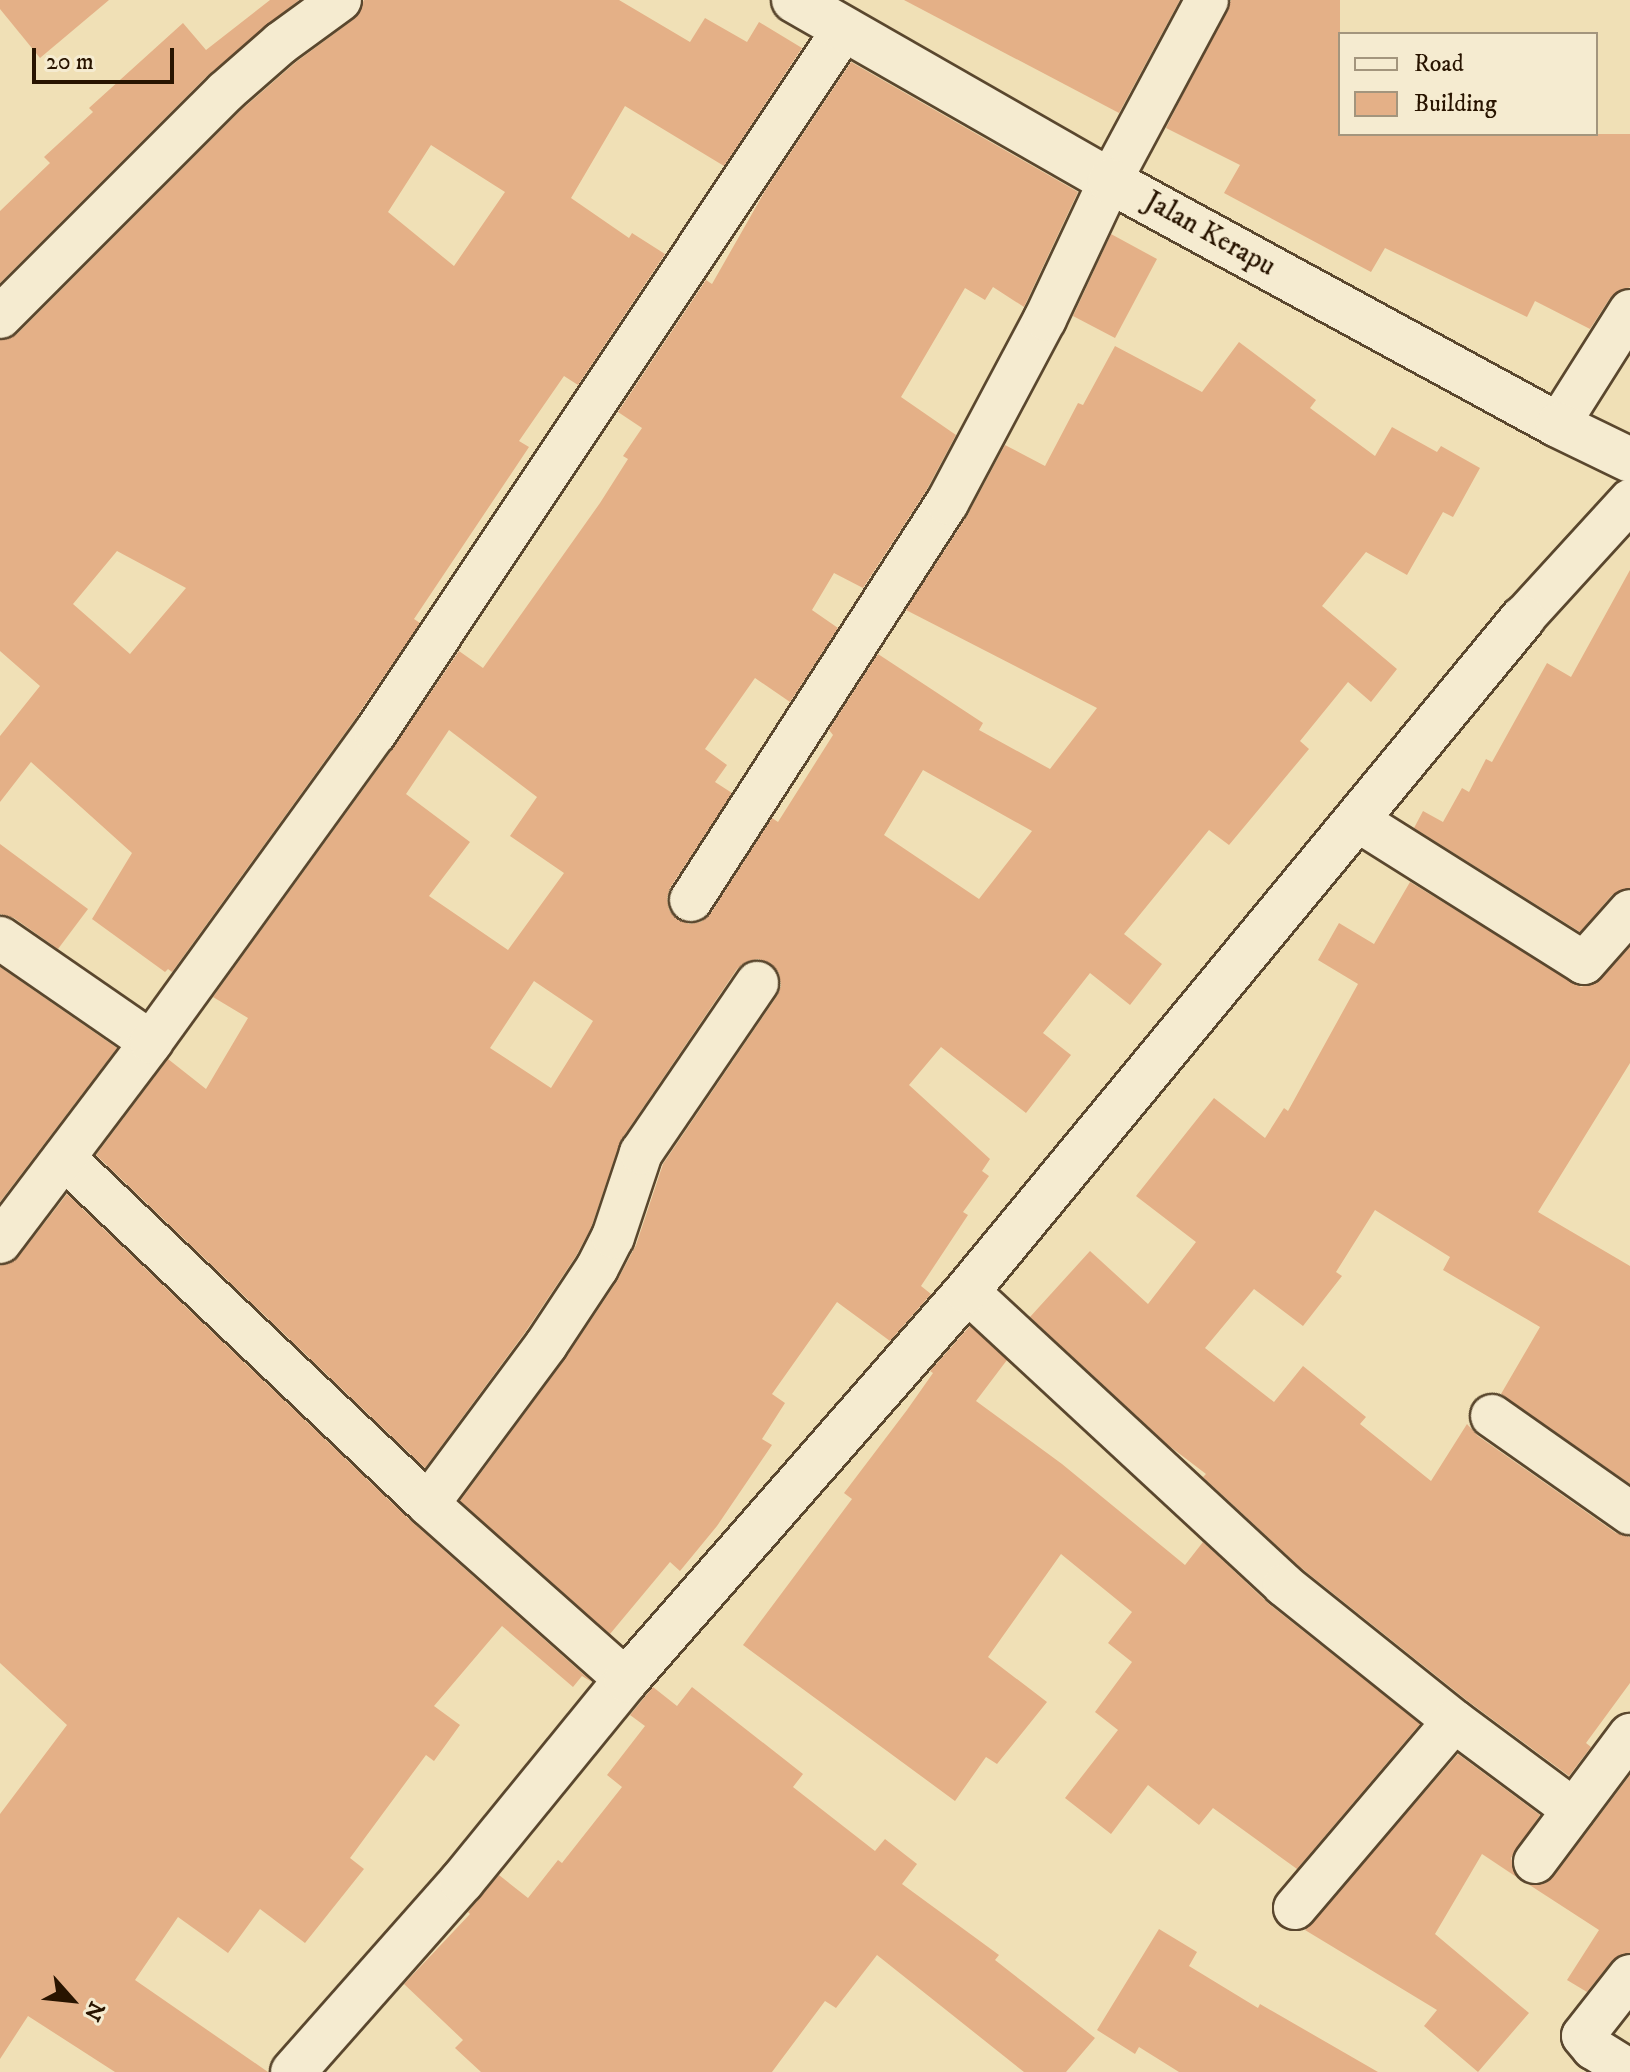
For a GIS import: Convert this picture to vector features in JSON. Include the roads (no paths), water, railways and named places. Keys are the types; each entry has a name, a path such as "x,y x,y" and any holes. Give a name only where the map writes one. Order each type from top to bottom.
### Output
{"street":[{"path":"0,317 225,92 291,35 340,0"},
{"name":"Jalan Kerapu","path":"794,0 1110,181 1558,425 1630,460"},
{"path":"691,900 947,503 1045,319 1110,181 1207,0"},
{"path":"0,1242 151,1042 375,733 844,29"},
{"path":"1558,425 1630,311"},
{"path":"293,2072 462,1881 626,1680 967,1291 1523,618 1630,501"},
{"path":"1357,820 1584,963 1630,911"},
{"path":"0,938 151,1042"},
{"path":"428,1504 546,1345 597,1268 613,1237 641,1153 757,983"},
{"path":"64,1158 428,1504 626,1680"},
{"path":"967,1291 1284,1585 1454,1721 1574,1810"},
{"path":"1492,1416 1630,1513"},
{"path":"1295,1908 1454,1721"},
{"path":"1535,1862 1630,1735"},
{"path":"1630,1976 1583,2036 1593,2048 1630,2071"}]}
